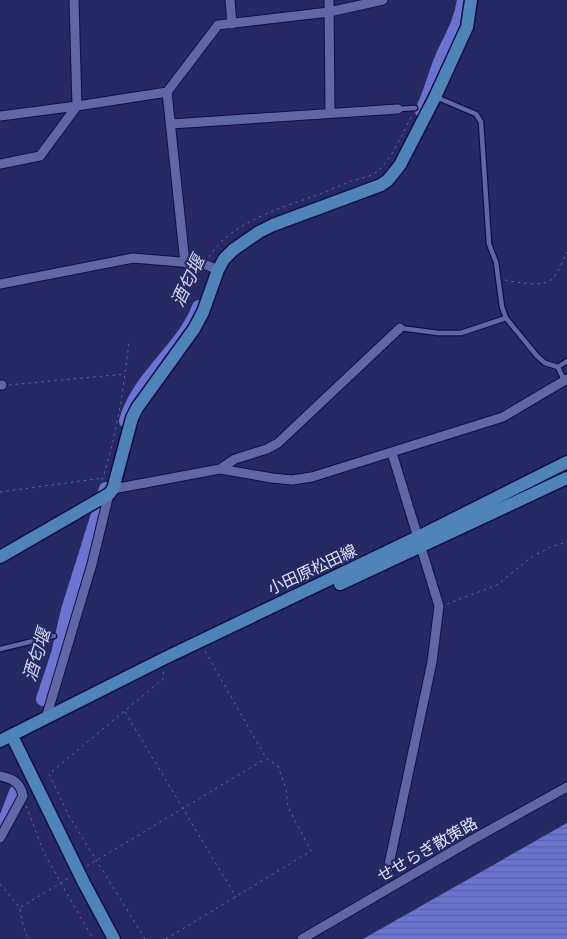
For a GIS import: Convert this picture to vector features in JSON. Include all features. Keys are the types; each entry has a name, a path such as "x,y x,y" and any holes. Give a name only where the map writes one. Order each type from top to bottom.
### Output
{"main road":[{"path":"0,557 93,503 108,490 137,408 194,329 203,312 218,270 224,259 233,250 273,225 381,186 388,180 400,165 435,97 467,27 471,0"},
{"name":"小田原松田線","path":"72,705 203,649 419,542 567,462"},
{"name":"小田原松田線","path":"0,742 174,653 419,542 567,478"},
{"path":"12,736 84,883 114,939"}],"street":[{"path":"0,164 40,156 77,106 74,0"},
{"path":"230,0 232,24"},
{"path":"329,0 330,113"},
{"path":"185,263 167,92 218,25 329,12 383,0"},
{"path":"0,116 167,92"},
{"path":"170,124 398,109"},
{"path":"0,284 133,258 204,264 218,270"},
{"path":"46,718 92,564 108,490 220,468 235,459 268,449 278,443 400,328"},
{"path":"220,468 292,480 312,477 503,417 566,380"},
{"path":"388,868 432,662 439,606 392,453"},
{"path":"0,776 19,784 23,796 0,838"},
{"name":"せせらぎ散策路","path":"302,939 567,787"}],"lane":[{"path":"435,97 476,114 481,122 489,244 500,278 502,308 506,318 537,356 545,363 558,367 566,380"},
{"path":"398,109 415,108"},
{"path":"400,328 438,333 461,333 506,318"},
{"path":"558,367 567,360"},
{"path":"0,649 54,636"}],"path":[{"path":"204,264 220,242 258,217 334,189 350,181 372,176 380,169 389,158 415,108 454,23 459,0"},
{"path":"500,278 530,284 548,282 554,278 567,252"},
{"path":"108,490 103,478 111,451 126,374 130,340"},
{"path":"1,385 126,374"},
{"path":"0,492 103,478"},
{"path":"439,606 496,586 533,556 553,546 567,542"},
{"path":"166,939 311,851 288,807 286,789 278,766 266,758 203,649"},
{"path":"145,939 69,816 49,774 164,678 162,668"},
{"path":"124,712 236,897"},
{"path":"87,866 266,758"},
{"path":"23,796 44,853 93,939"},
{"path":"20,908 69,878"},
{"path":"0,884 20,908 22,922 28,939"}],"water":[{"path":"567,823 567,939 363,939"}],"waterway":[{"name":"酒匂堰","path":"422,111 440,62 458,22 464,0"},
{"name":"酒匂堰","path":"126,421 140,390 183,336 199,307"},
{"name":"酒匂堰","path":"43,699 58,654 68,610 106,489"},
{"name":"酒匂堰","path":"0,826 7,816 16,792"}]}
